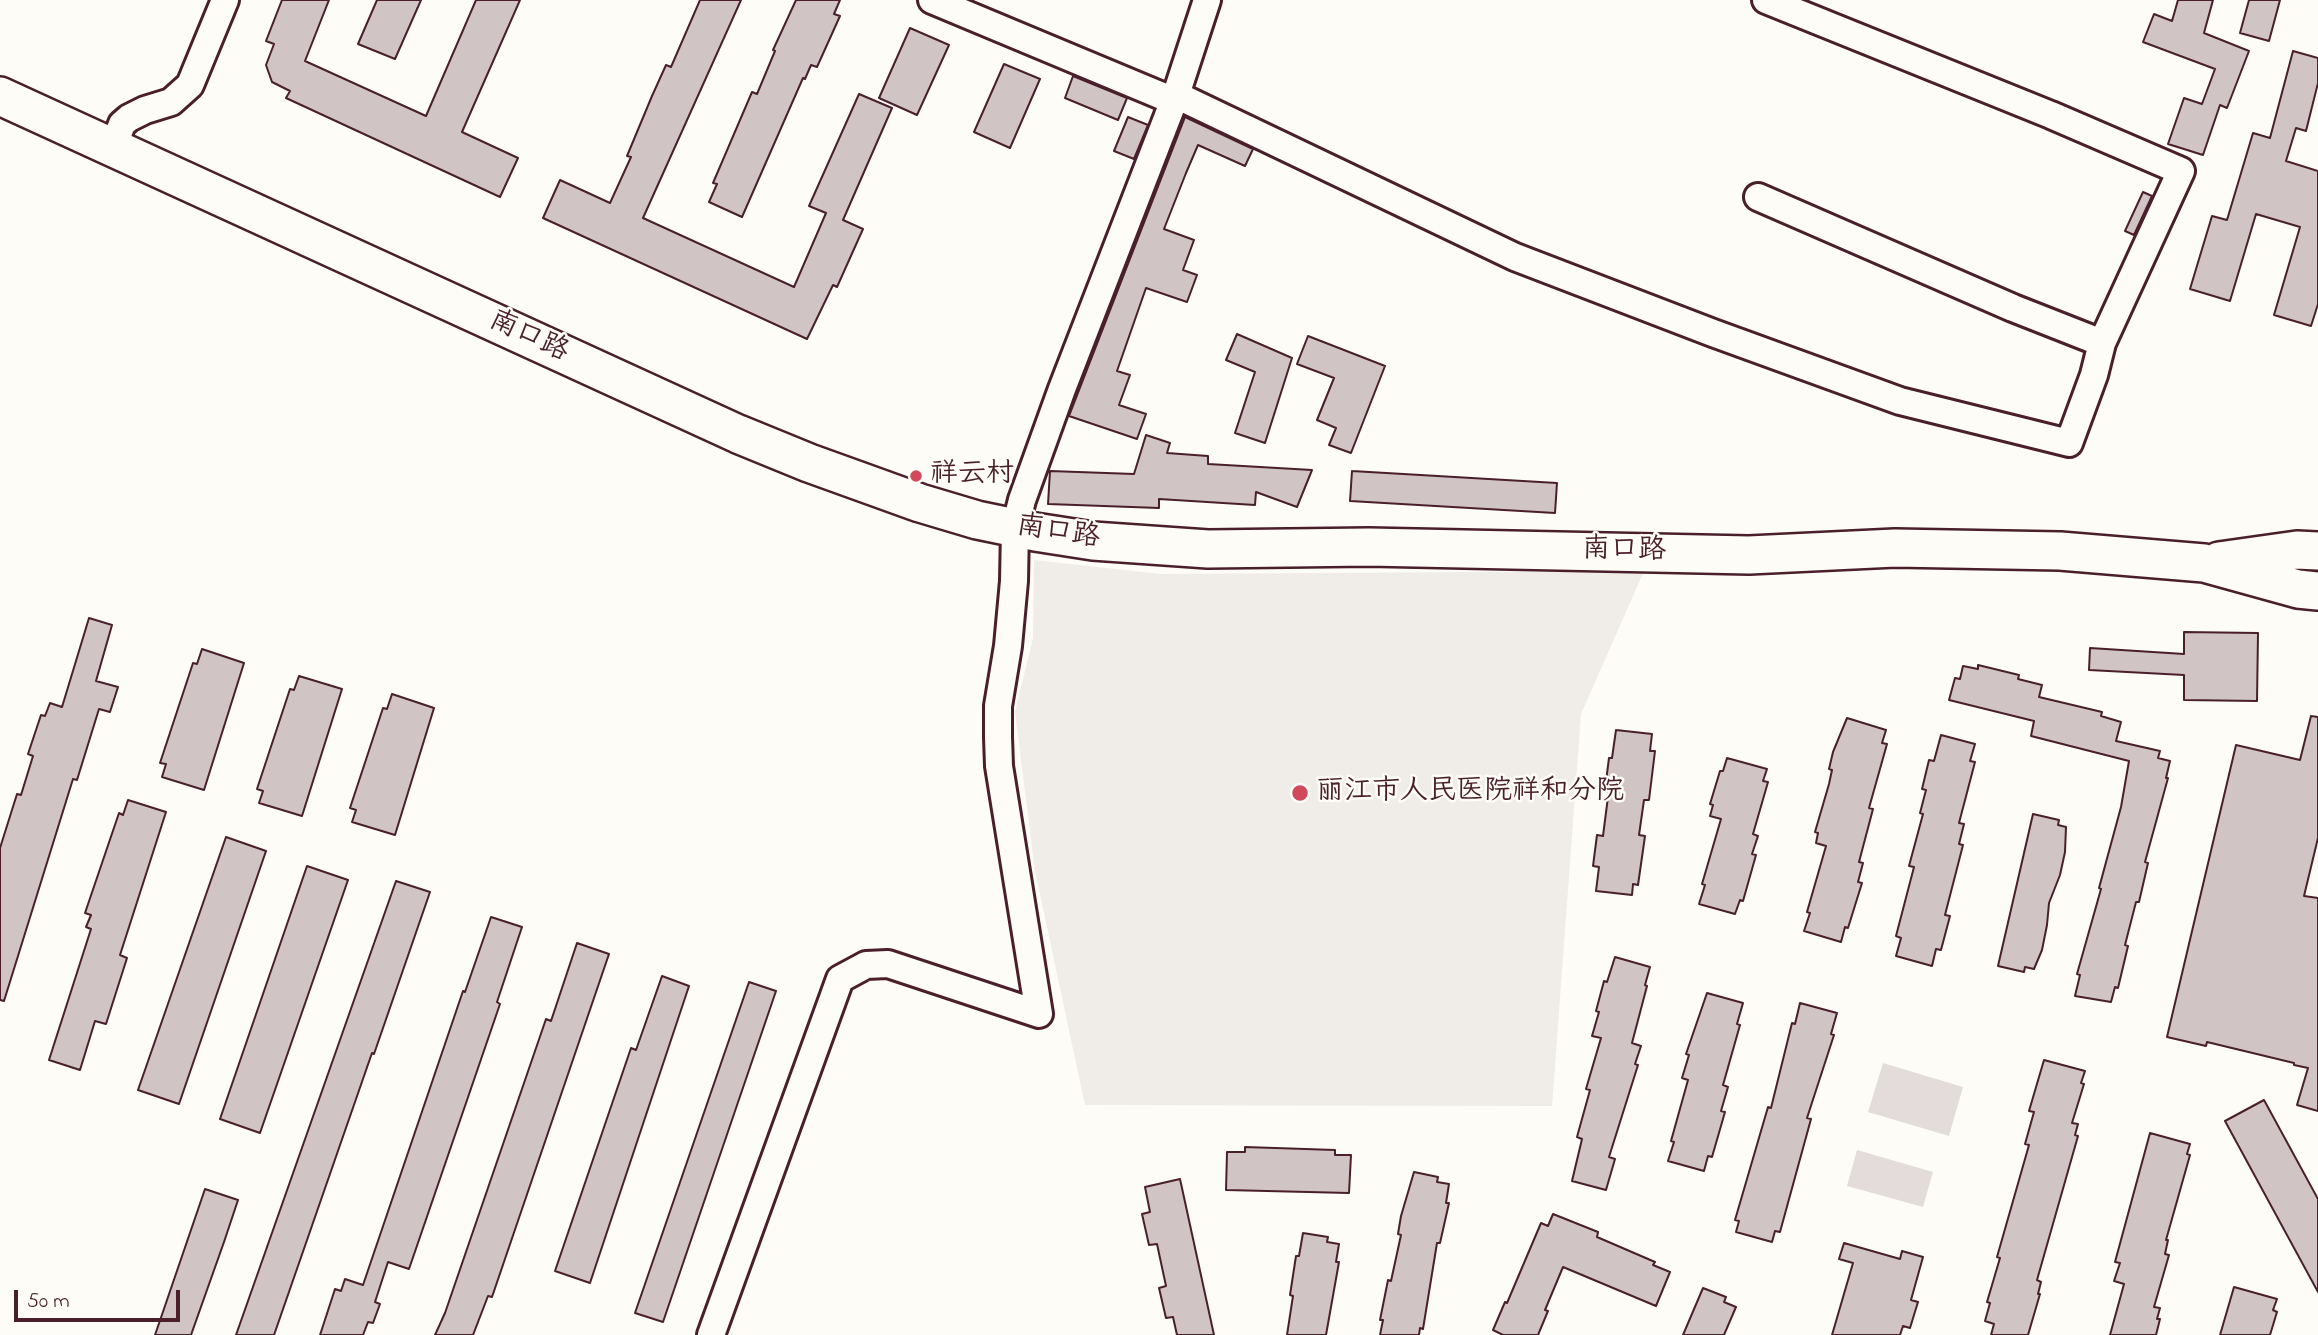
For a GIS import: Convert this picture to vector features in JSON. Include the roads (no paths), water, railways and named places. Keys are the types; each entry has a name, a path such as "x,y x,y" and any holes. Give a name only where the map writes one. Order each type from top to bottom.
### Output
{"main road":[{"name":"南口路","path":"0,96 738,434 872,486 977,520 1093,541 1208,549 1369,547 1749,555 1968,548 2073,552 2204,563 2298,589 2318,591"},
{"name":"南口路","path":"2204,563 2297,550 2318,551"}],"street":[{"path":"113,148 122,124 129,118 171,102 190,85 225,0"},
{"path":"710,1335 840,979 866,965 888,964 1039,1014 999,766 998,706 1013,594 1015,528 1022,500 1062,389 1175,98 1207,0"},
{"path":"936,1 1175,98 1515,257 1899,401 2069,443 2094,375 2102,342 2181,171 1766,0"},
{"path":"1758,197 2013,308 2102,342"}],"place":[{"name":"祥云村","path":"916,476"},
{"name":"丽江市人民医院祥和分院","path":"1300,793"}]}
